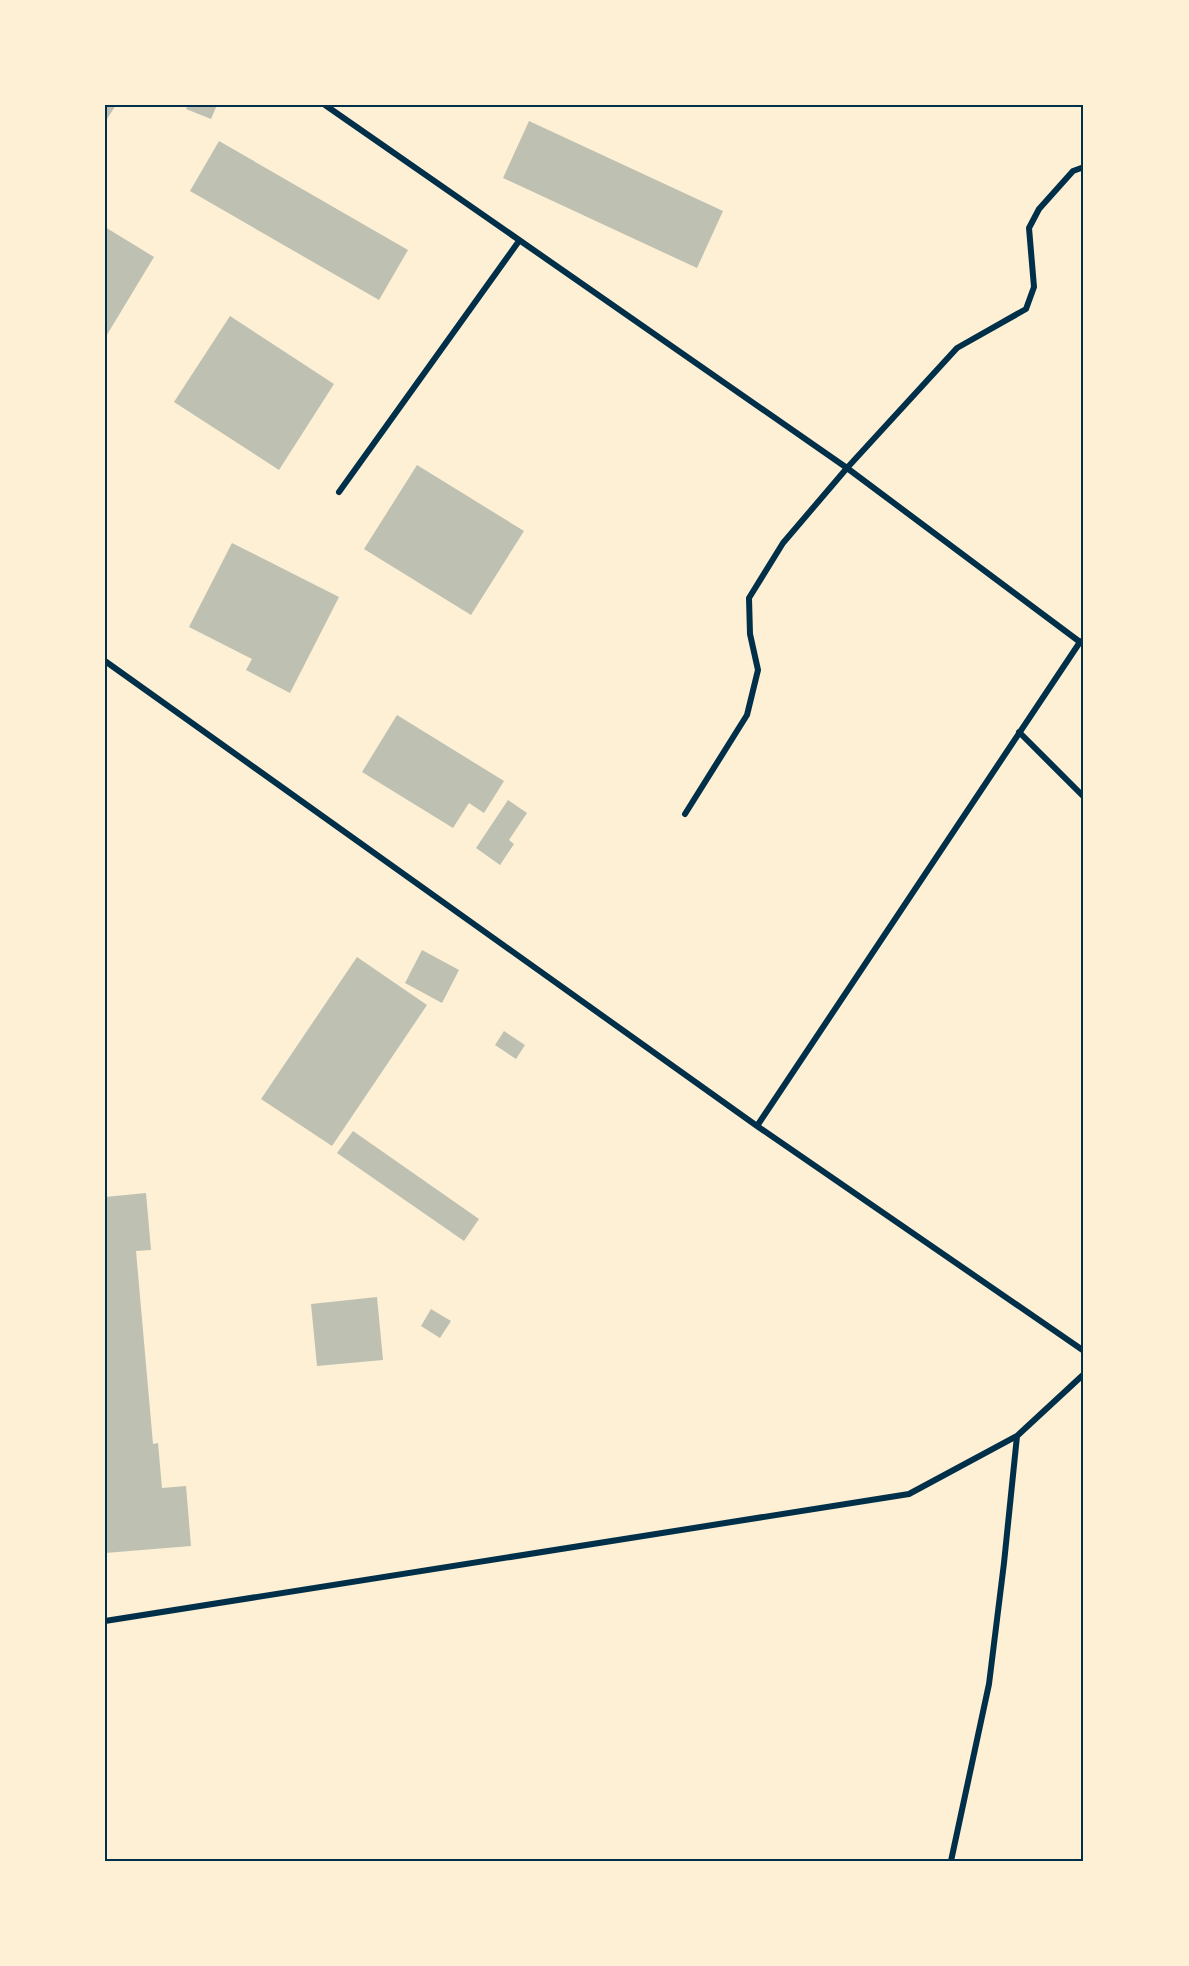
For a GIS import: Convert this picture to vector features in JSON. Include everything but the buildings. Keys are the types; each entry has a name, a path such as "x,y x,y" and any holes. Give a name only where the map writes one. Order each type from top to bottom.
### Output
{"street":[{"path":"325,105 847,468 1082,641 757,1126"},
{"path":"685,814 747,715 758,669 750,634 748,598 783,543 847,468 957,348 1026,309 1034,287 1029,228 1039,209 1073,171 1084,167"},
{"path":"339,492 519,241"},
{"path":"105,661 757,1126 1084,1351"},
{"path":"1019,732 1084,797"},
{"path":"105,1621 909,1494 1017,1436 1084,1374"},
{"path":"951,1861 989,1684 1017,1436"}]}
